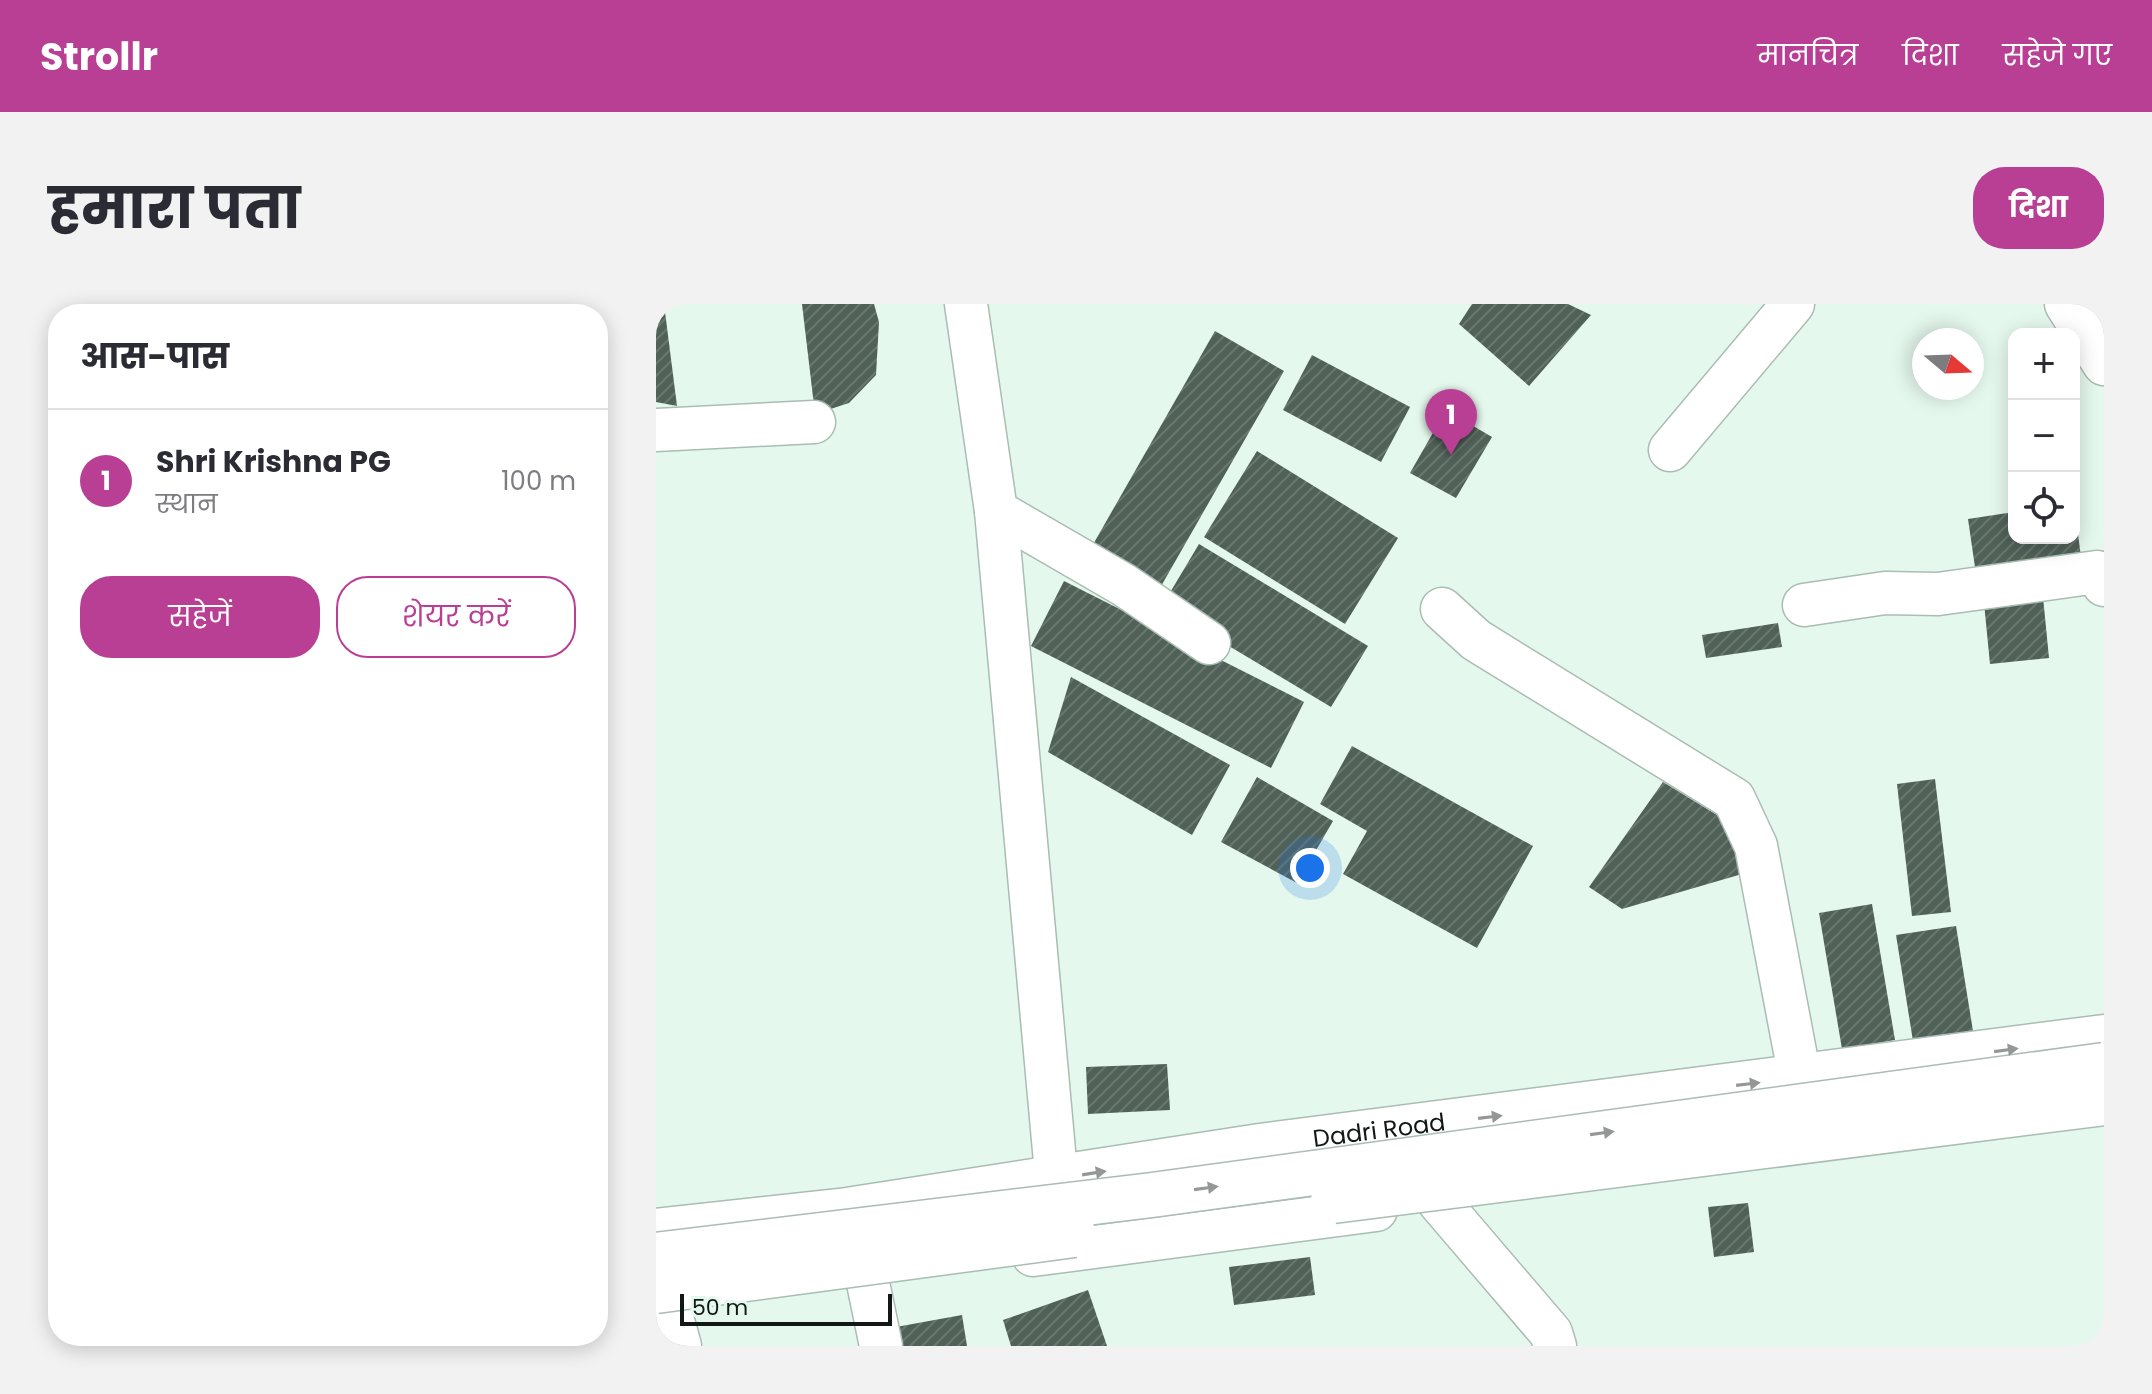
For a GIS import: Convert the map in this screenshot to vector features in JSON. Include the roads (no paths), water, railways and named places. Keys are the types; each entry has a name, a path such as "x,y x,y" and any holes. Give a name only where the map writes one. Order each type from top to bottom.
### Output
{"main road":[{"path":"656,1255 1152,1195 2104,1065"},
{"path":"660,1297 2104,1103"}],"street":[{"path":"966,304 996,511 1054,1179 1068,1251"},
{"path":"1670,450 1793,304"},
{"path":"2066,304 2104,364"},
{"path":"656,430 814,422"},
{"path":"996,511 1124,585 1209,643"},
{"path":"1804,605 1885,593 1938,594 2097,572 2104,585"},
{"path":"1442,609 1476,640 1734,799 1756,846 1800,1078"},
{"name":"Dadri Road","path":"656,1230 847,1209 1260,1145 1800,1078 2104,1036"},
{"path":"680,1346 660,1297 867,1278 1439,1202 2104,1125"},
{"path":"1439,1202 1551,1333 1555,1346"},
{"path":"867,1278 881,1346"}],"place":[{"name":"Shri Krishna PG","path":"1451,455"}]}
